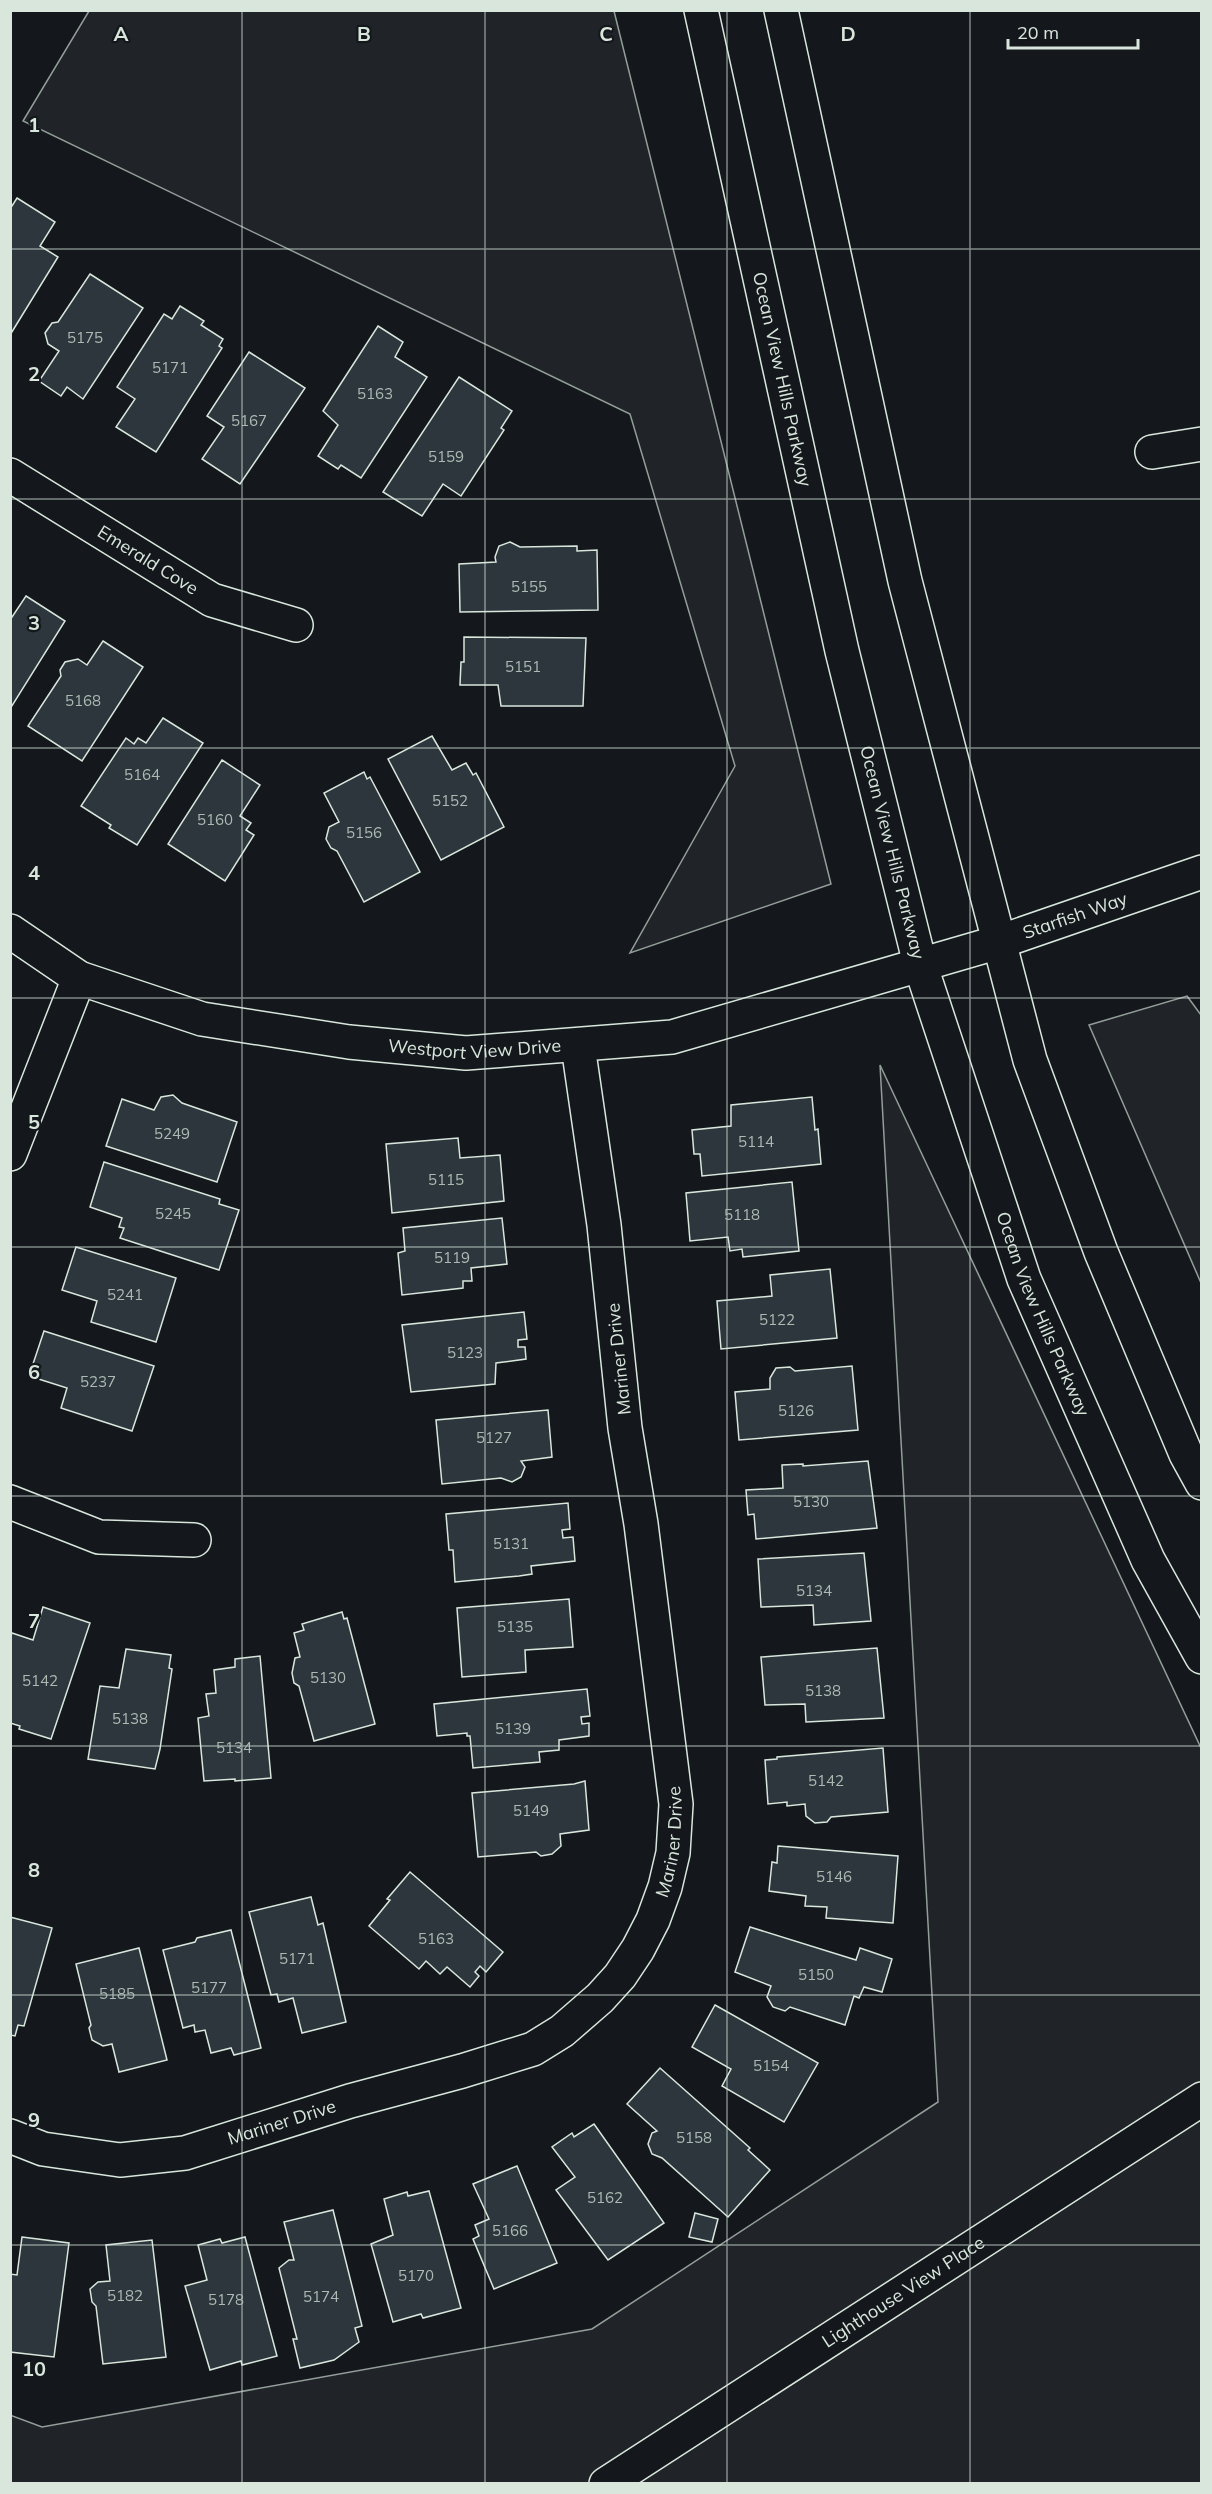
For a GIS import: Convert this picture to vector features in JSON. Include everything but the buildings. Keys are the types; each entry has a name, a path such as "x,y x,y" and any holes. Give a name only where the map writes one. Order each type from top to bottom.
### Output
{"street":[{"name":"Ocean View Hills Parkway","path":"701,10 842,651 934,961 1024,1279 1148,1560 1202,1658"},
{"path":"781,10 905,581 1030,1060 1085,1209 1173,1422 1202,1484"},
{"path":"1152,452 1202,444"},
{"name":"Emerald Cove","path":"10,475 212,600 296,625"},
{"name":"Starfish Way","path":"934,961 999,942 1202,872"},
{"name":"Westport View Drive","path":"10,931 79,978 202,1020 349,1042 466,1053 672,1037 934,961"},
{"path":"10,1154 79,978"},
{"name":"Mariner Drive","path":"10,2136 43,2149 120,2160 185,2153 328,2107 462,2072 532,2049 562,2031 600,1998 620,1976 638,1949 653,1920 665,1887 673,1853 676,1804 640,1524 625,1428 604,1225 578,1046"},
{"path":"10,1502 99,1537 194,1540"},
{"name":"Lighthouse View Place","path":"606,2484 1202,2098"}],"shaded area":[{"path":"89,11 614,11 831,884 630,953 735,766 630,414 23,121"},
{"path":"1187,996 1201,1015 1201,1283 1089,1025"},
{"path":"880,1065 1201,1748 1201,2483 11,2483 10,2415 42,2427 592,2329 938,2102"}]}
